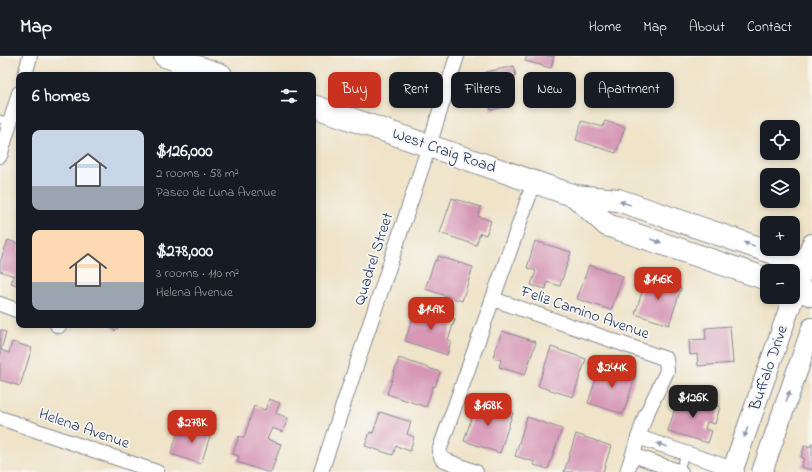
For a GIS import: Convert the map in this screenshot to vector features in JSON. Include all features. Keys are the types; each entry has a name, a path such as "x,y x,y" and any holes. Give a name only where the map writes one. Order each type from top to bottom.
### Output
{"main road":[{"path":"165,56 212,72"},
{"name":"West Craig Road","path":"316,107 575,196 618,200 810,258"},
{"name":"West Craig Road","path":"575,196 608,225 760,277"},
{"name":"Buffalo Drive","path":"800,291 810,258"},
{"name":"Buffalo Drive","path":"733,471 795,304"},
{"name":"Buffalo Drive","path":"762,472 812,328"}],"street":[{"path":"26,72 30,56"},
{"name":"Quadrel Street","path":"321,472 429,146 457,56"},
{"path":"0,156 5,121 16,99"},
{"path":"476,472 442,459 440,451 534,182"},
{"name":"Feliz Camino Avenue","path":"493,299 666,359 667,371 645,417 638,437"},
{"path":"0,304 16,310"},
{"name":"Helena Avenue","path":"0,418 156,472"},
{"path":"627,472 638,437 733,471"},
{"path":"633,455 680,472"}],"lane":[{"path":"680,472 686,453"}],"building":[{"path":"527,56 554,56 551,68 525,61"},
{"path":"514,66 516,76 515,72 486,72"},
{"path":"582,121 603,127 605,121 625,127 616,153 576,140"},
{"path":"452,198 481,207 478,216 491,221 486,235 480,233 476,245 440,233"},
{"path":"8,240 16,243 16,285 11,283 14,276 0,271 0,262"},
{"path":"535,241 571,252 560,286 547,282 546,289 531,285 536,271 527,268"},
{"path":"438,256 473,267 462,301 425,289 435,260 437,261"},
{"path":"589,265 623,276 611,310 577,299"},
{"path":"647,277 681,288 669,325 635,314"},
{"path":"417,306 455,319 448,340 451,341 447,355 405,341"},
{"path":"730,326 733,363 698,366 697,354 690,355 689,340 706,339 705,328"},
{"path":"0,330 6,332 1,350 9,353 12,342 32,348 20,386 0,380"},
{"path":"502,331 536,342 525,375 499,367 501,360 493,357"},
{"path":"551,347 586,359 573,397 538,386"},
{"path":"399,358 440,372 435,387 433,386 426,407 387,394"},
{"path":"601,363 636,375 623,414 588,403"},
{"path":"679,395 720,407 715,424 707,422 705,429 712,431 708,443 668,431"},
{"path":"269,399 280,403 276,413 288,418 283,432 272,428 267,439 281,444 271,472 266,472 237,462 239,456 233,454 239,436 244,438 254,406 265,410"},
{"path":"477,401 489,404 487,412 495,414 497,407 513,412 500,453 464,441"},
{"path":"380,412 411,422 407,434 414,437 410,451 396,446 393,455 365,446 370,432 373,433"},
{"path":"527,417 562,429 548,469 534,465 535,462 515,456"},
{"path":"193,424 212,430 201,464 171,454 178,431 190,435"},
{"path":"576,434 611,446 603,472 564,472"},
{"path":"812,443 812,470 801,467 804,458 801,457 805,445 810,447"}]}
